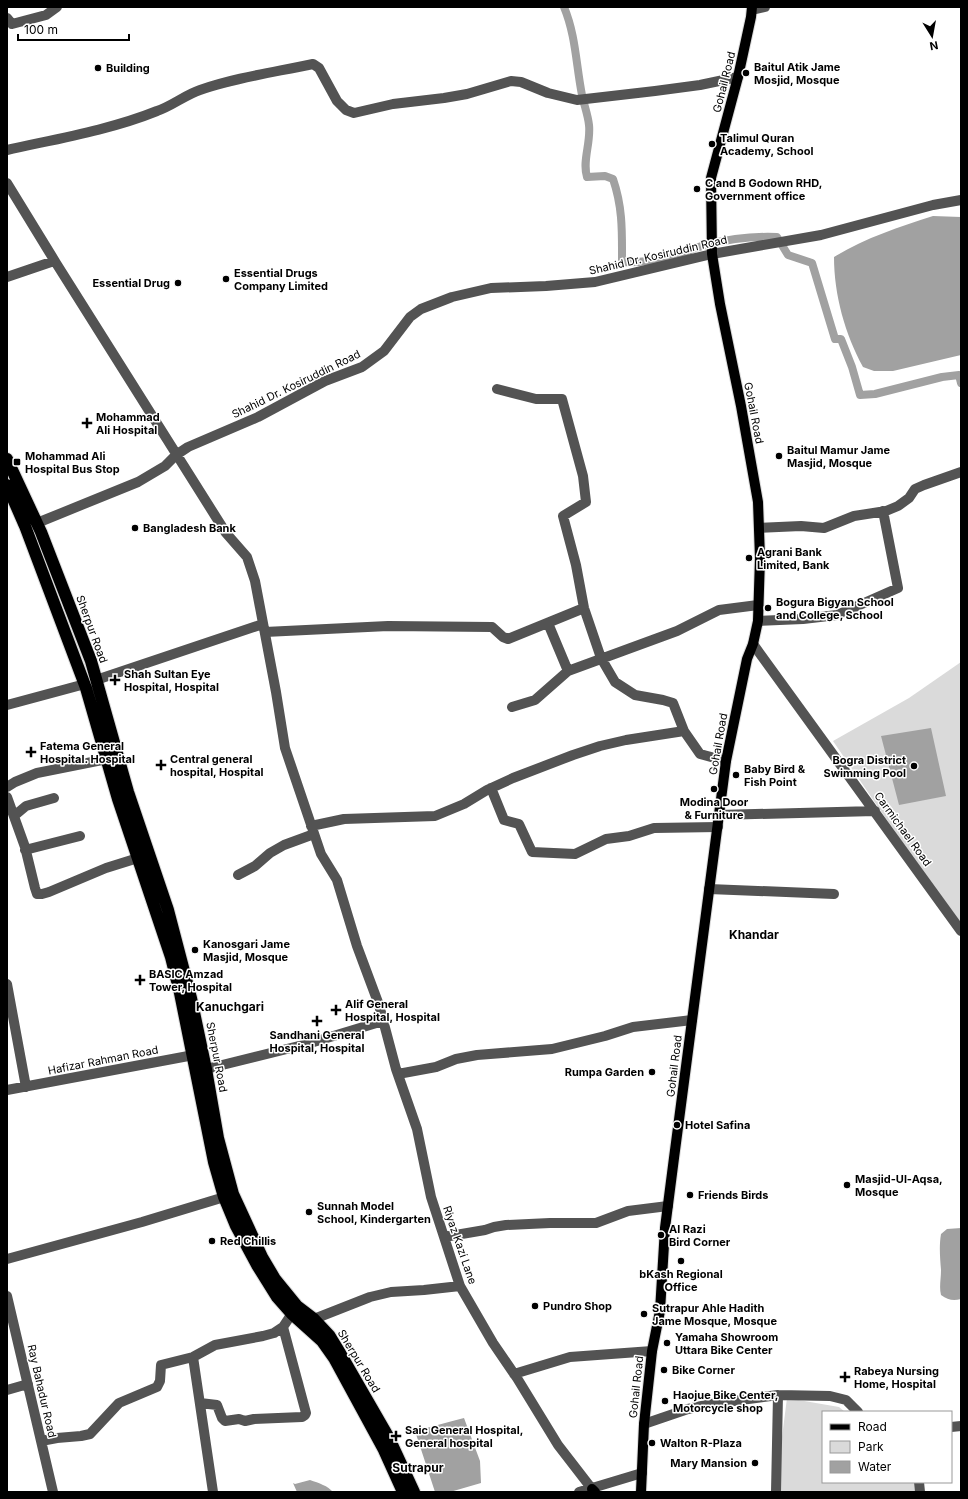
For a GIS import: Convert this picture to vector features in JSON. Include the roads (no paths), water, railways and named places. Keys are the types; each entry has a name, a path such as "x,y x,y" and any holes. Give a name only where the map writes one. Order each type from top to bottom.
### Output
{"highway":[{"name":"Sherpur Road","path":"7,459 37,523 74,618 91,682 107,759 176,974 198,1054 206,1069 228,1196"},
{"name":"Sherpur Road","path":"7,485 91,682 170,916 190,992 214,1162 228,1196 275,1279 295,1310 322,1341 334,1358 384,1450 402,1492"},
{"name":"Sherpur Road","path":"295,1310 314,1319 329,1335 350,1368 389,1438 414,1492"}],"main road":[{"name":"Gohail Road","path":"641,1492 644,1424 652,1351 660,1311 668,1206 726,761 747,659 753,644 758,621 760,558 758,502 741,406 720,304 712,251 711,178 738,77 752,8"}],"street":[{"path":"7,18 12,24 46,16 57,7"},
{"path":"752,8 765,7"},
{"path":"7,150 74,136 114,125 158,111 199,90 232,80 313,64 319,68 337,102 346,110 354,113 393,104 467,94 511,81 520,82 548,93 583,99 670,89 738,77"},
{"name":"Riyaz Kazi Lane","path":"7,183 54,261 226,533 247,557 254,581 264,628 285,748 321,854 337,880 357,946 379,1005 398,1074 417,1129 431,1197 460,1286 493,1343 558,1445 594,1490"},
{"name":"Shahid Dr. Kosiruddin Road","path":"37,523 138,482 165,466 176,455 188,447 264,414 325,381 362,367 384,351 410,317 421,309 452,297 491,288 596,282 712,251 804,238 933,204 961,200"},
{"path":"7,277 54,261"},
{"path":"497,389 536,399 562,399 583,476 586,502 563,516 576,565 584,608 601,658 615,682 635,695 673,703 684,731 700,754 726,761"},
{"path":"759,528 801,526 824,528 854,516 883,511 898,506 909,498 915,490 924,485 961,472"},
{"path":"758,621 803,619 837,615 898,588 883,511"},
{"path":"512,707 535,700 568,671 677,631 719,610 758,605"},
{"path":"7,705 91,682 264,628 388,626 492,628 508,639 584,608"},
{"path":"550,628 568,671"},
{"name":"Carmichael Road","path":"753,644 961,931"},
{"path":"238,875 255,866 270,853 312,830 344,819 435,816 464,804 491,788 519,776 600,746 626,740 684,731"},
{"path":"7,787 37,773 107,759"},
{"path":"491,788 504,820 519,824 532,852 575,854 606,839 629,836 654,828 718,827"},
{"path":"7,797 25,850 37,894 42,894 101,870 138,858"},
{"path":"14,816 26,806 54,798"},
{"path":"719,815 875,811"},
{"path":"25,850 80,836"},
{"path":"709,889 834,894"},
{"path":"7,984 26,1087"},
{"path":"398,1074 436,1067 456,1059 478,1055 552,1049 605,1036 633,1027 692,1020"},
{"path":"206,1069 307,1044 383,1021"},
{"name":"Hafizar Rahman Road","path":"7,1090 198,1054"},
{"path":"7,1259 228,1196"},
{"path":"444,1237 506,1225 596,1223 628,1211 668,1206"},
{"path":"314,1319 370,1297 390,1292 460,1286"},
{"name":"Ray Bahadur Road","path":"7,1296 53,1492"},
{"path":"41,1441 90,1434 119,1403 157,1387 160,1381 161,1365 193,1357 215,1345 274,1333 283,1327 295,1310"},
{"path":"200,1403 218,1405 222,1418 225,1422 239,1419 244,1421 254,1419 302,1417 305,1415 306,1413 283,1327"},
{"path":"514,1374 570,1357 652,1351"},
{"path":"193,1357 213,1492"},
{"path":"7,1390 28,1384"},
{"path":"644,1424 688,1409 711,1404 778,1395 830,1396 846,1400 857,1411"},
{"path":"776,1492 778,1395"},
{"path":"579,1492 594,1490 642,1473"}],"water":[{"path":"933,216 961,217 961,355 893,371 874,371 863,367 846,328 838,300 834,257 870,239"},
{"name":"Bogra District Swimming Pool","path":"931,728 946,796 899,805 881,736"},
{"path":"961,1228 961,1299 953,1300 941,1295 940,1238 941,1234 947,1229"},
{"path":"464,1418 480,1461 481,1483 450,1492 435,1492 415,1431"},
{"path":"310,1480 326,1486 333,1492 297,1492 293,1483 295,1484"}],"waterway":[{"path":"564,7 571,29 588,121 589,138 585,165 587,177 605,176 613,179 619,200 622,231 622,262 655,260 678,255 702,246 732,240 777,237 788,255 812,263 835,339 841,339 852,367 860,395 875,394 942,377 959,375 961,383"}],"place":[{"name":"Building","path":"98,68"},
{"name":"Baitul Atik Jame Mosjid, Mosque","path":"746,73"},
{"name":"Talimul Quran Academy, School","path":"712,144"},
{"name":"C and B Godown RHD, Government office","path":"697,189"},
{"name":"Essential Drugs Company Limited","path":"226,279"},
{"name":"Essential Drug","path":"178,283"},
{"name":"Mohammad Ali Hospital","path":"87,423"},
{"name":"Baitul Mamur Jame Masjid, Mosque","path":"779,456"},
{"name":"Mohammad Ali Hospital Bus Stop","path":"17,462"},
{"name":"Bangladesh Bank","path":"135,528"},
{"name":"Agrani Bank Limited, Bank","path":"749,558"},
{"name":"Bogura Bigyan School and College, School","path":"768,608"},
{"name":"Shah Sultan Eye Hospital, Hospital","path":"115,680"},
{"name":"Fatema General Hospital. Hospital","path":"31,752"},
{"name":"Central general hospital, Hospital","path":"161,765"},
{"name":"Bogra District Swimming Pool","path":"914,766"},
{"name":"Baby Bird & Fish Point","path":"736,775"},
{"name":"Modina Door & Furniture","path":"714,789"},
{"name":"Kanosgari Jame Masjid, Mosque","path":"195,950"},
{"name":"BASIC Amzad Tower, Hospital","path":"140,980"},
{"name":"Alif General Hospital, Hospital","path":"336,1010"},
{"name":"Sandhani General Hospital, Hospital","path":"317,1021"},
{"name":"Rumpa Garden","path":"652,1072"},
{"name":"Hotel Safina","path":"677,1125"},
{"name":"Masjid-Ul-Aqsa, Mosque","path":"847,1185"},
{"name":"Friends Birds","path":"690,1195"},
{"name":"Sunnah Model School, Kindergarten","path":"309,1212"},
{"name":"Al Razi Bird Corner","path":"661,1235"},
{"name":"Red Chillis","path":"212,1241"},
{"name":"bKash Regional Office","path":"681,1261"},
{"name":"Pundro Shop","path":"535,1306"},
{"name":"Sutrapur Ahle Hadith Jame Mosque, Mosque","path":"644,1314"},
{"name":"Yamaha Showroom Uttara Bike Center","path":"667,1343"},
{"name":"Bike Corner","path":"664,1370"},
{"name":"Rabeya Nursing Home, Hospital","path":"845,1377"},
{"name":"Haojue Bike Center, Motorcycle shop","path":"665,1401"},
{"name":"Saic General Hospital, General hospital","path":"396,1436"},
{"name":"Walton R-Plaza","path":"652,1443"},
{"name":"Mary Mansion","path":"755,1463"}],"district":[{"name":"Khandar","path":"754,935"},
{"name":"Kanuchgari","path":"230,1007"},
{"name":"Sutrapur","path":"418,1468"}]}
